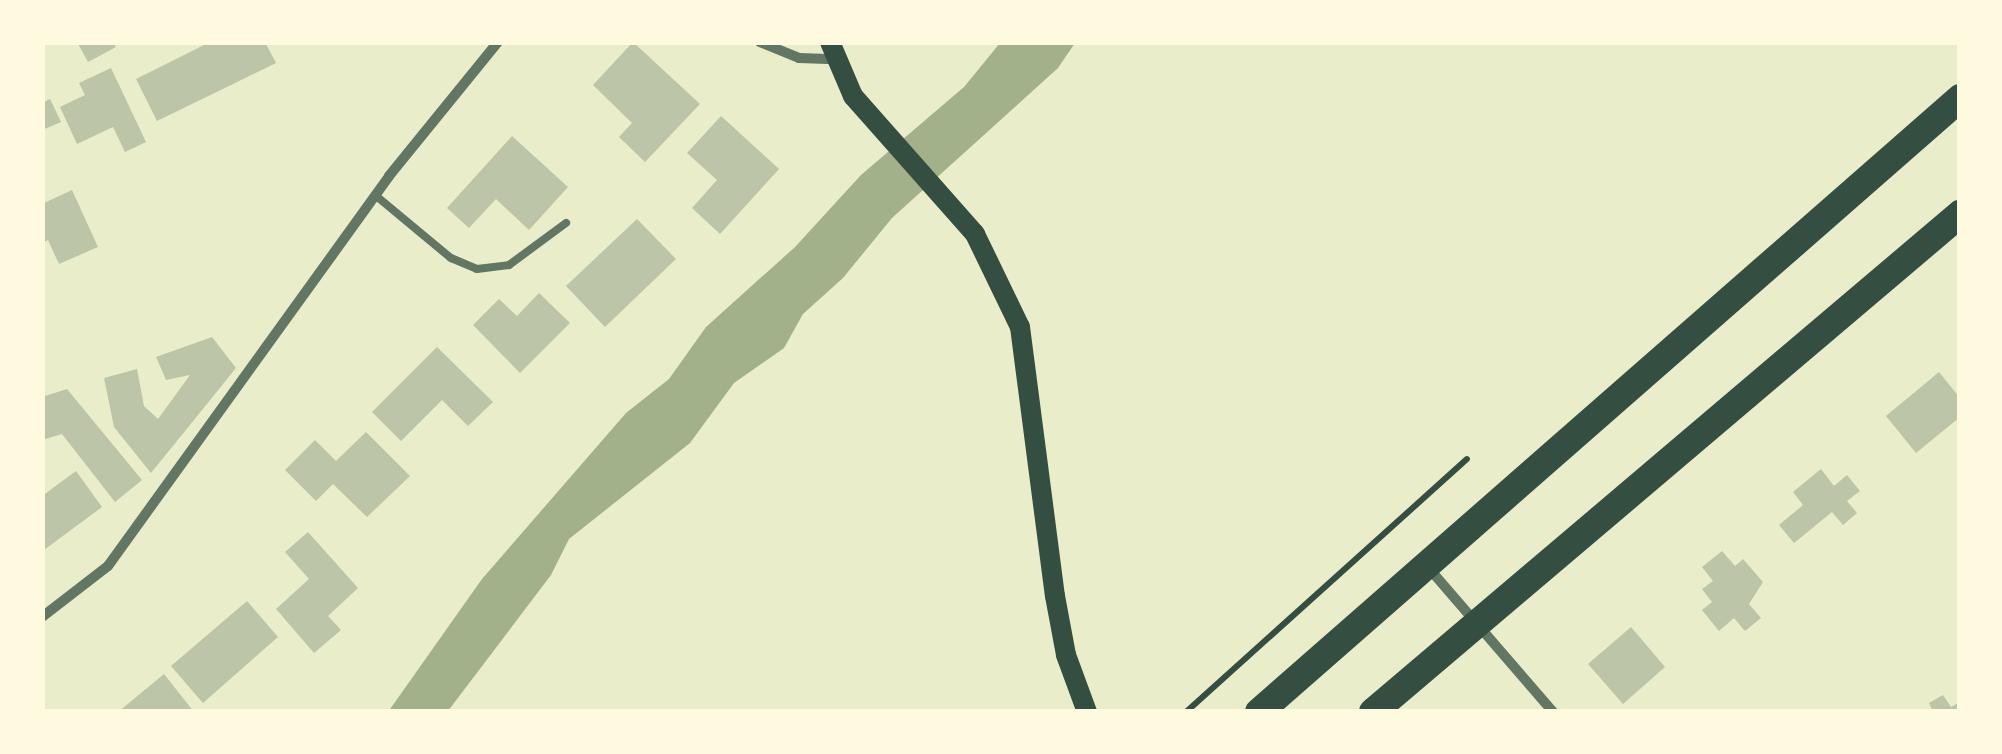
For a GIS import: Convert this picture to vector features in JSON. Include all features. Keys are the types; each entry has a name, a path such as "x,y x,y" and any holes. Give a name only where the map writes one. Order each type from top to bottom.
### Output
{"highway":[{"path":"1259,712 1960,98"},
{"path":"1373,712 1960,214"}],"main road":[{"path":"832,51 853,96 952,200 996,270 1020,327 1055,596 1066,655 1087,712"}],"street":[{"path":"42,617 108,566 375,195 498,42"},
{"path":"760,42 799,58 832,51"},
{"path":"1426,565 1553,712"}],"lane":[{"path":"375,195 451,258 477,269 510,266 566,223"}],"path":[{"path":"1186,712 1466,459"}],"shaded area":[{"path":"1000,43 1075,43 1058,68 892,218 843,278 803,314 784,348 734,383 690,443 569,539 551,575 448,711 388,712 482,579 626,413 669,379 706,327 795,247 861,175 964,87"}],"building":[{"path":"77,42 113,42 116,47 88,62"},
{"path":"210,42 265,42 276,63 157,121 136,79"},
{"path":"633,42 700,104 645,162 619,137 632,123 593,85"},
{"path":"111,68 146,142 125,152 113,127 77,144 60,107 85,95 79,83"},
{"path":"50,99 61,122 42,130 42,103"},
{"path":"721,116 779,169 720,234 692,208 717,180 687,153"},
{"path":"512,136 568,187 529,230 496,199 469,228 447,208"},
{"path":"72,190 98,247 59,264 48,240 42,243 42,204"},
{"path":"637,219 676,259 605,327 566,286"},
{"path":"539,293 570,323 520,373 473,325 499,299 517,316"},
{"path":"212,337 236,368 151,473 114,427 104,378 137,369 144,406 158,419 190,375 166,380 156,357"},
{"path":"437,347 493,402 468,426 442,400 401,441 372,412"},
{"path":"1939,372 1960,398 1960,417 1916,453 1886,416"},
{"path":"67,389 142,480 115,502 62,434 42,440 42,397"},
{"path":"366,432 410,476 367,517 333,484 316,501 285,470 315,440 336,461"},
{"path":"1821,469 1834,486 1847,475 1860,491 1847,501 1857,513 1843,525 1832,512 1794,543 1779,525 1803,505 1793,492"},
{"path":"76,471 102,507 44,550 42,496"},
{"path":"308,532 358,588 328,616 341,630 314,653 276,609 309,579 285,552"},
{"path":"1722,551 1735,566 1743,559 1763,582 1749,604 1761,618 1745,631 1734,618 1719,631 1702,610 1712,602 1702,589 1713,581 1702,567"},
{"path":"247,601 278,637 203,703 171,666"},
{"path":"1631,627 1665,667 1623,704 1588,664"},
{"path":"164,674 194,712 118,712"},
{"path":"1943,695 1951,707 1960,702 1960,712 1933,712 1929,703"}]}
